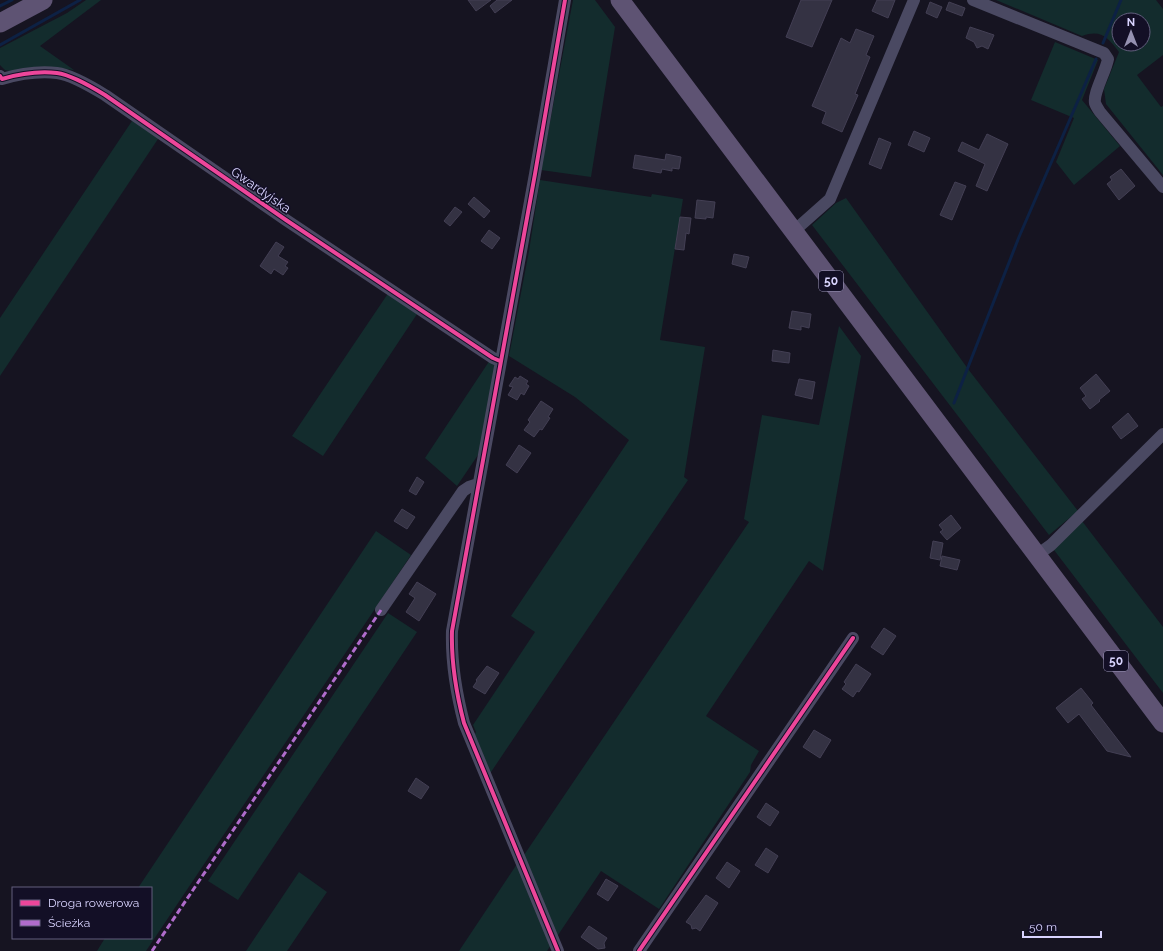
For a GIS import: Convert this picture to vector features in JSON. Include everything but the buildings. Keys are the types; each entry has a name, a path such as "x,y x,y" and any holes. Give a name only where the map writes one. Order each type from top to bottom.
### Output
{"main road":[{"path":"0,23 43,0"},
{"name":"50","path":"620,0 1163,723"}],"street":[{"path":"558,951 464,723 456,692 451,654 452,631 565,0"},
{"path":"794,231 830,199 914,0"},
{"path":"973,0 1104,53 1108,59 1095,97 1095,105 1163,187"},
{"name":"Gwardyjska","path":"0,76 2,79 17,75 58,73 88,85 105,94 292,224 493,358 500,361"},
{"path":"1037,555 1051,545 1163,434"},
{"path":"381,610 463,491 469,486 478,484"},
{"path":"639,951 853,638"}],"green space":[{"path":"86,0 101,0 40,46 74,70 58,68 14,72 5,70 0,65 0,48 67,13"},
{"path":"573,0 595,0 615,27 591,177 541,170"},
{"path":"996,0 1156,0 1163,9 1163,55 1137,75 1161,107 1163,106 1163,175 1106,104 1104,89 1119,52 1151,52 1151,12 1111,12 1111,43 1100,34 1089,34 1082,36"},
{"path":"1055,42 1098,60 1082,100 1120,146 1074,185 1056,162 1074,118 1031,100"},
{"path":"134,118 160,136 0,376 0,318"},
{"path":"540,180 651,197 652,194 683,199 660,340 705,347 684,477 688,480 489,775 474,736 476,732 473,725 535,632 511,616 629,440 575,397 509,356 529,251"},
{"path":"846,198 968,369 1078,511 1049,535 812,225 836,203"},
{"path":"389,292 419,311 323,456 292,436"},
{"path":"839,326 861,356 823,571 809,561 706,716 759,751 751,765 750,772 659,909 601,871 556,938 522,858 749,522 744,519 762,415 819,425"},
{"path":"490,360 496,366 480,452 457,486 425,458"},
{"path":"1082,521 1163,627 1163,693 1054,550"},
{"path":"376,531 411,555 146,951 97,951 104,939 152,939 152,887 139,887"},
{"path":"388,613 417,632 238,900 208,881"},
{"path":"517,864 551,945 547,951 459,951"},
{"path":"299,872 327,892 287,951 246,951"}],"waterway":[{"path":"0,6 12,0"},
{"path":"0,45 80,0"},
{"path":"1103,43 1121,0"},
{"path":"954,403 1019,237 1096,59"}],"marked path":[{"path":"152,951 381,610"}],"cycle path":[{"path":"558,951 464,723 452,655 452,631 565,0"},
{"path":"0,76 2,79 29,73 57,73 63,74 94,88 286,220 493,358 500,361"},
{"path":"639,951 853,638"}]}
